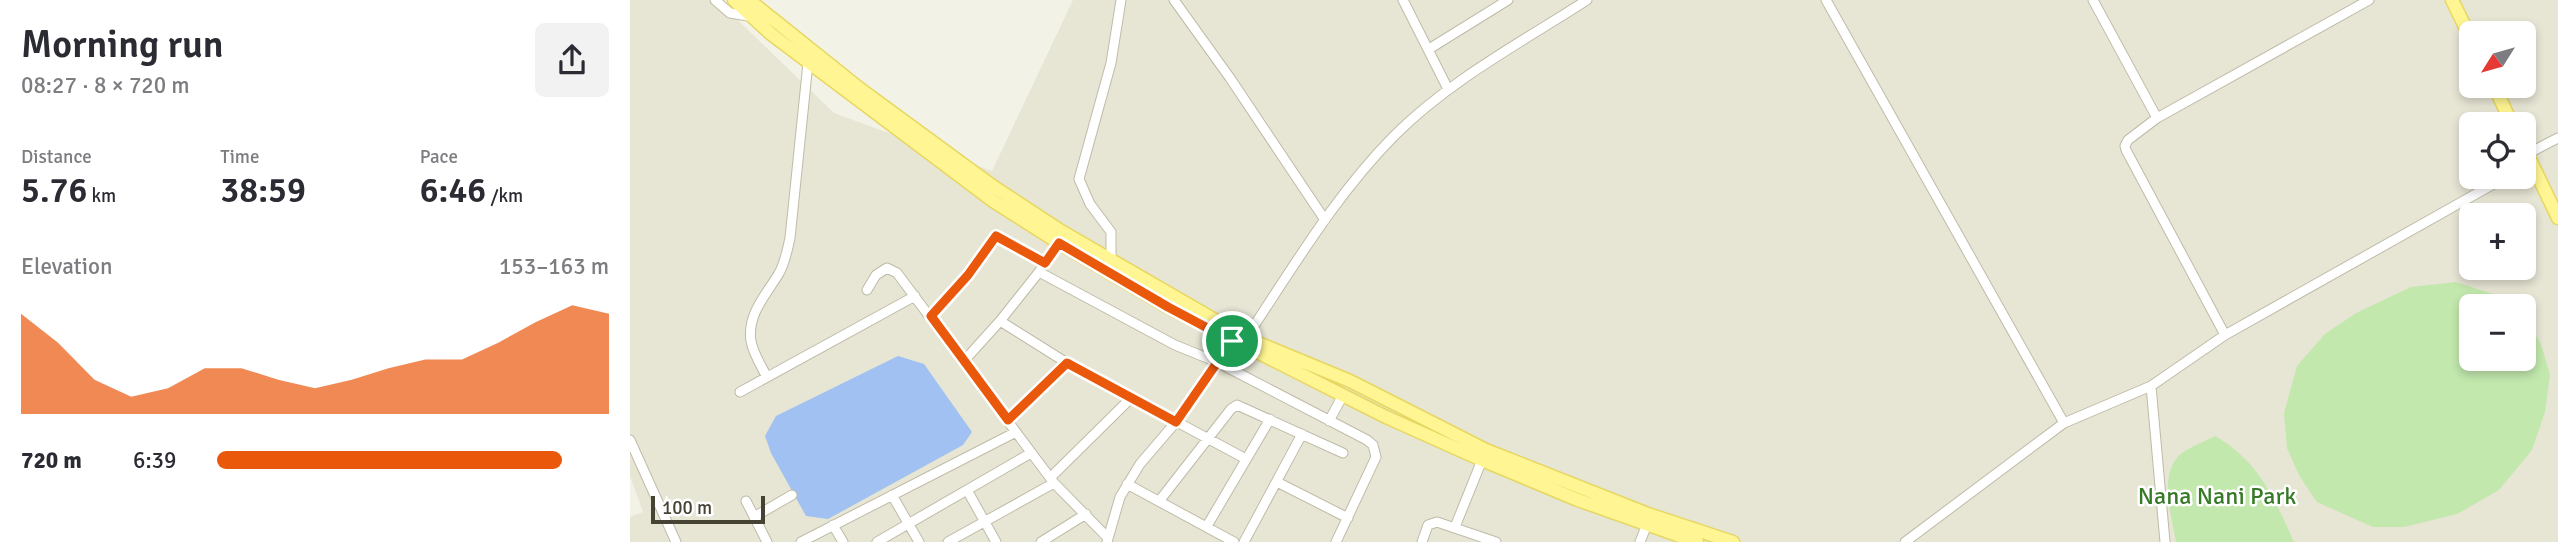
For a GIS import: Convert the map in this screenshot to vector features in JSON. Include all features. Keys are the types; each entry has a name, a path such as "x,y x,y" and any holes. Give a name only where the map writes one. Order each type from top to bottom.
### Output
{"main road":[{"path":"734,0 748,16 808,63 993,201 1168,307 1232,341 1335,410 1482,460 1578,500 1697,542"},
{"path":"749,0 859,88 994,187 1111,261 1246,338 1350,381 1486,450 1648,514 1732,542"},
{"path":"2452,0 2462,21"},
{"path":"2536,177 2558,218"}],"street":[{"path":"715,0 730,13 748,16"},
{"path":"1111,261 1111,232 1090,204 1079,179 1111,63 1121,0"},
{"path":"1174,0 1325,220"},
{"path":"1403,0 1448,89"},
{"path":"1429,49 1508,0"},
{"path":"1108,540 1120,497 1140,464 1176,422 1232,341 1246,338 1325,220 1395,135 1448,89 1587,0"},
{"path":"1826,0 2064,422"},
{"path":"2093,0 2157,118"},
{"path":"2225,335 2124,146 2157,118 2369,0"},
{"path":"767,377 751,342 751,331 755,311 778,275 790,238 808,63"},
{"path":"2536,152 2558,138"},
{"path":"1905,542 2064,422 2151,386 2225,335 2485,189"},
{"path":"931,316 968,275 996,236 1045,263"},
{"path":"963,362 1000,321 1059,243"},
{"path":"867,290 876,275 887,268 897,273 1031,453 1108,540"},
{"path":"1039,272 1175,345 1335,410 1373,445 1376,457 1335,542"},
{"path":"740,392 915,296"},
{"path":"1000,321 1067,363 1247,459"},
{"path":"1008,420 1067,363"},
{"path":"2151,386 2165,542"},
{"path":"948,542 1053,480 1130,398"},
{"path":"1160,500 1231,409 1237,405 1343,453"},
{"path":"1207,526 1270,419"},
{"path":"801,542 1016,432"},
{"path":"1244,542 1303,434"},
{"path":"630,440 676,542"},
{"path":"877,542 1031,453"},
{"path":"1455,527 1482,460"},
{"path":"1277,482 1348,518"},
{"path":"1127,484 1234,542"},
{"path":"967,490 996,542"},
{"path":"754,517 792,495"},
{"path":"892,495 919,542"},
{"path":"746,501 767,542"},
{"path":"1041,542 1086,514"},
{"path":"1422,542 1426,529 1432,523 1455,527 1496,542"},
{"path":"1640,542 1647,524"},
{"path":"833,525 843,542"}],"shaded area":[{"path":"630,0 717,0 834,113 992,171 1073,0 2558,0 2558,542 630,542 630,517 643,512 630,476"}],"green space":[{"path":"2456,282 2493,294 2459,294 2459,371 2536,371 2536,336 2550,375 2545,412 2532,450 2499,490 2457,514 2404,527 2373,527 2317,502 2300,477 2287,448 2284,413 2297,366 2325,334 2356,313 2411,287"},
{"name":"Nana Nani Park","path":"2215,436 2243,457 2264,482 2294,542 2176,542 2168,488 2171,468 2184,452"}],"water":[{"path":"898,356 924,364 972,432 963,445 828,519 806,516 771,453 765,436 776,416"}],"route":[{"path":"996,236 1045,263 1059,243 1232,341 1176,422 1067,363 1008,420 931,316 968,275 996,236"}]}
